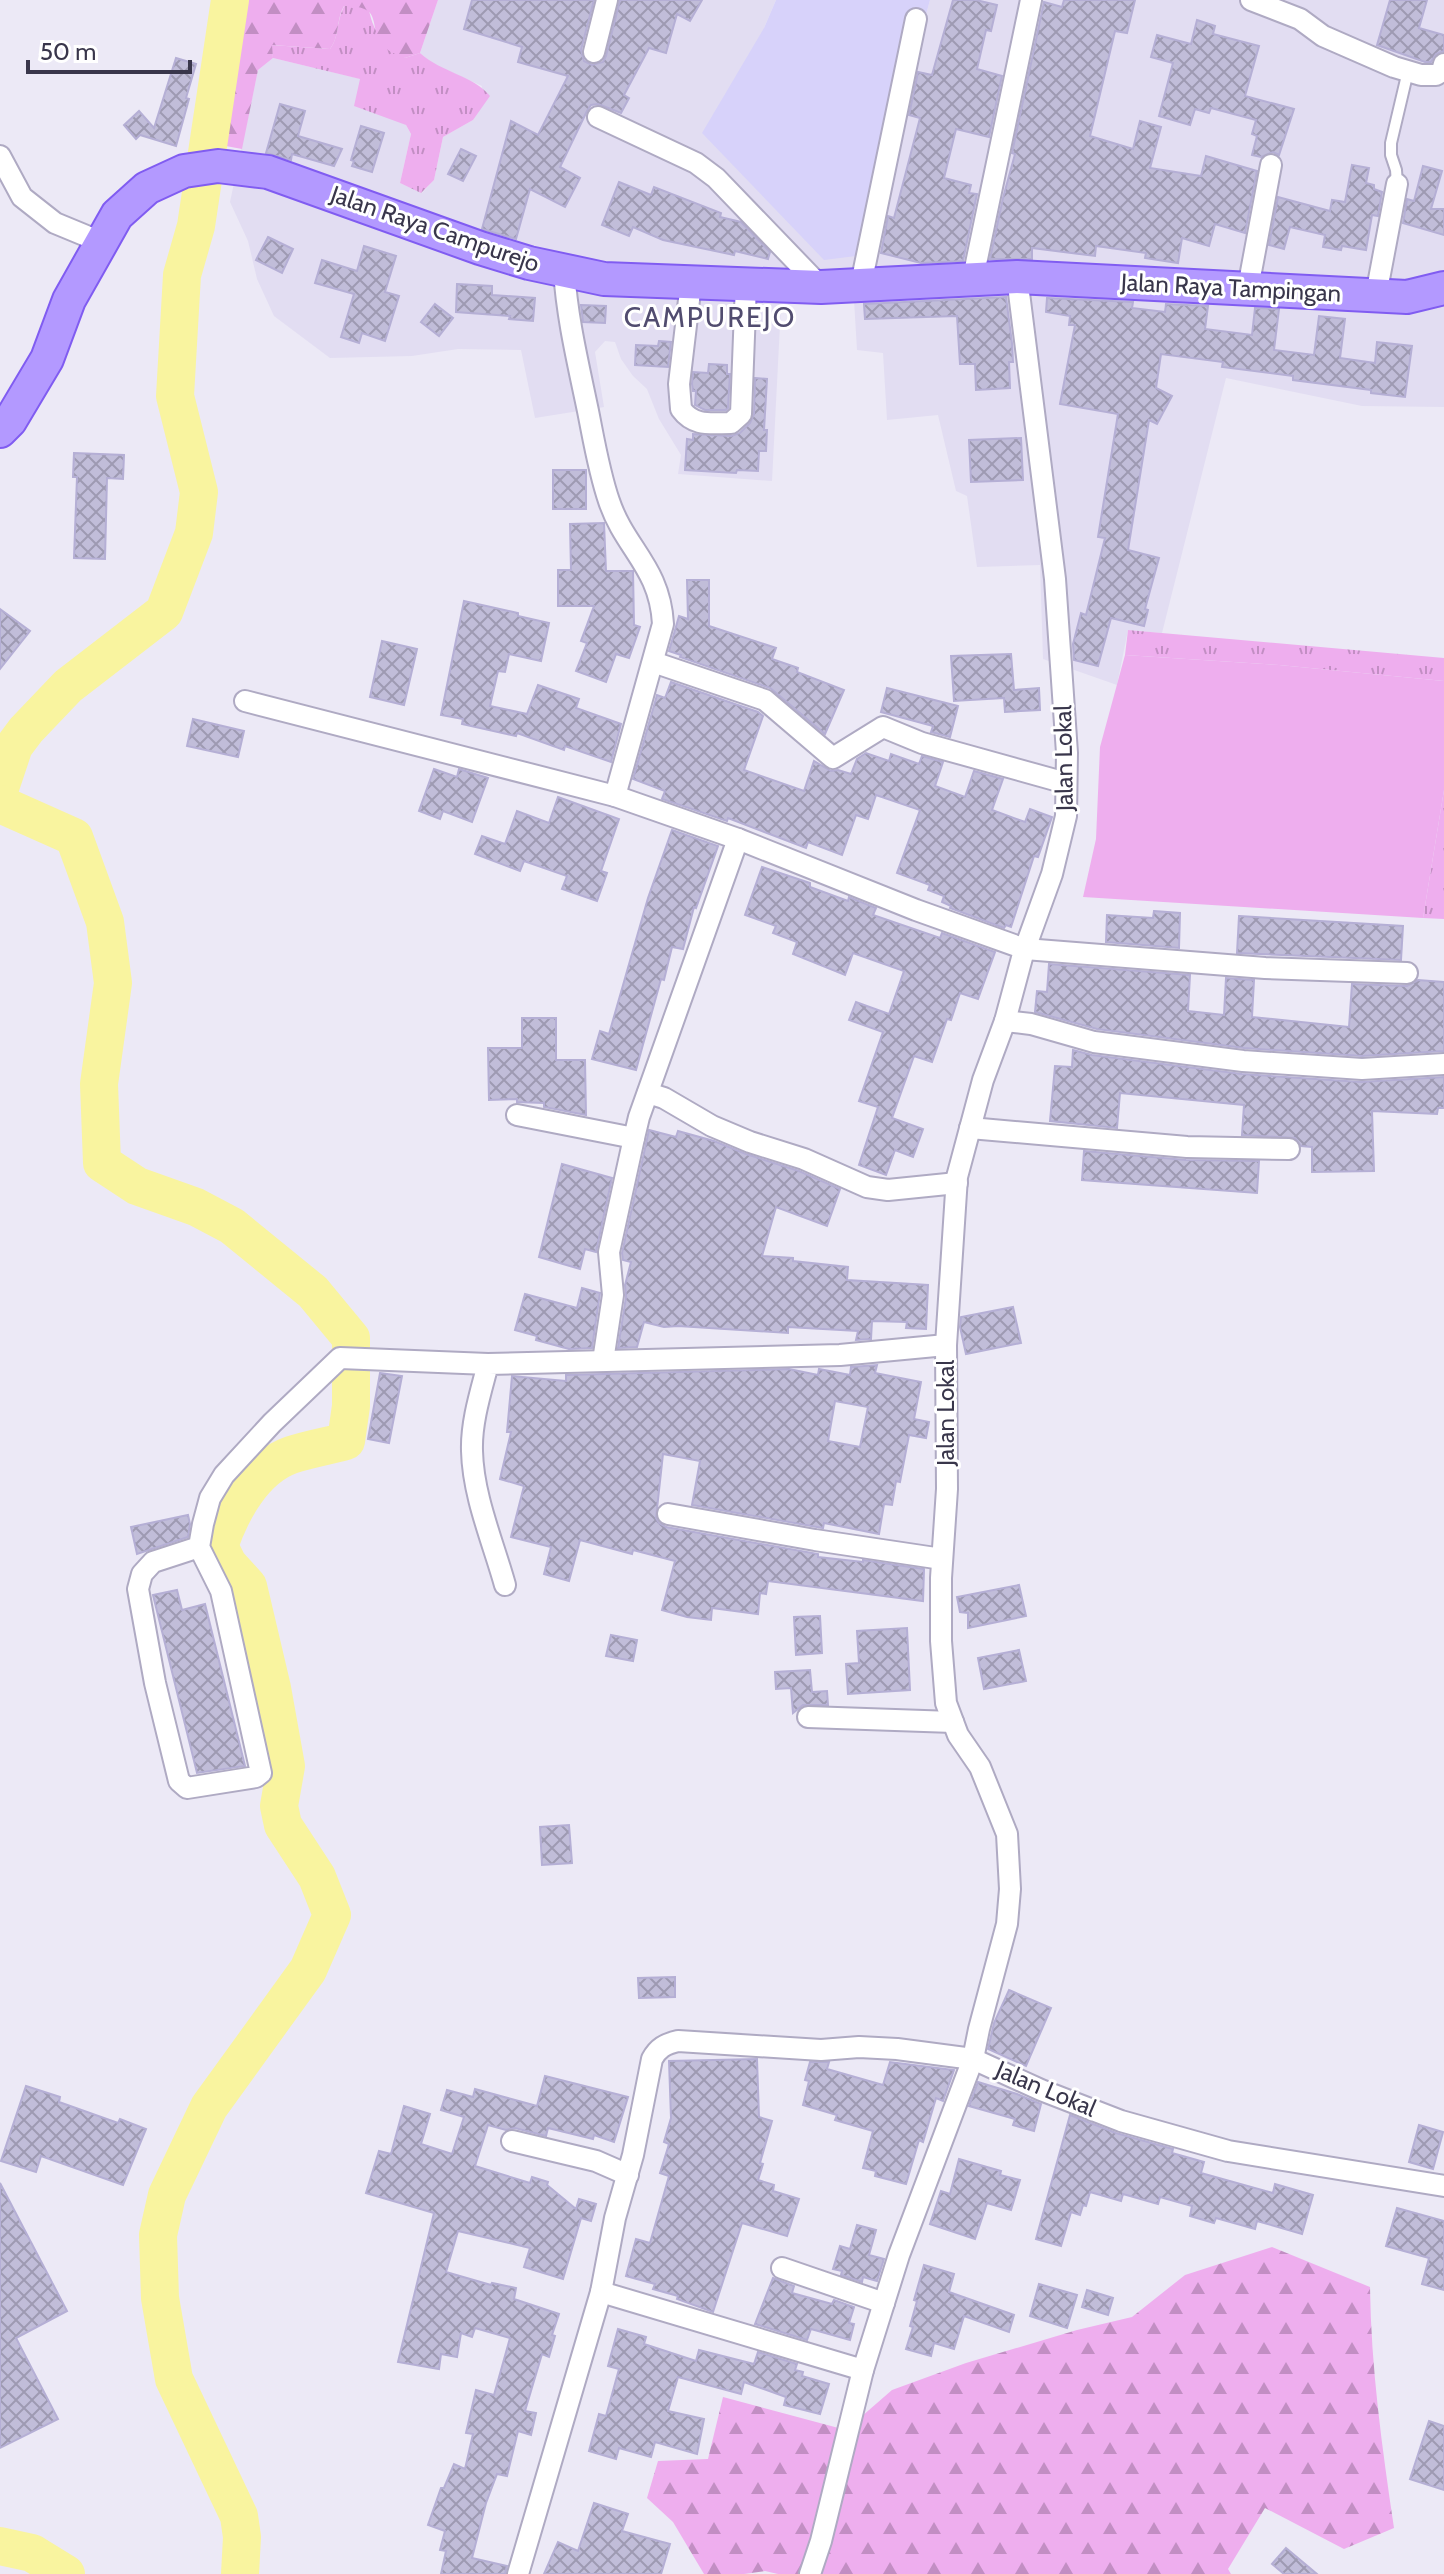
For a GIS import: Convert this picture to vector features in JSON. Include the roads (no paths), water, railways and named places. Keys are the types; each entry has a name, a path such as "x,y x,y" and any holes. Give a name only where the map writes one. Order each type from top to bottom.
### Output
{"main road":[{"name":"Jalan Raya Campurejo","path":"0,431 10,421 47,359 69,300 117,215 147,188 184,171 218,166 268,172 480,248 529,263 604,279 821,287 1017,277"},
{"name":"Jalan Raya Tampingan","path":"1017,277 1407,297 1444,288"}],"street":[{"path":"594,52 607,0"},
{"path":"973,278 1031,0"},
{"path":"1251,0 1300,19 1323,36 1349,48 1408,71 1436,75 1442,71 1444,64"},
{"path":"861,284 916,19"},
{"path":"598,117 696,163 716,178 821,287"},
{"path":"0,156 22,197 55,223 101,242"},
{"path":"1248,288 1271,165"},
{"path":"1376,295 1397,184"},
{"path":"564,270 569,325 603,481 617,520 643,560 662,603 663,624 615,796"},
{"name":"Jalan Lokal","path":"1017,277 1055,579 1067,753 1066,816 1052,874 983,1080 957,1183 946,1345 947,1489 941,1641 946,1703 958,1735 980,1767 1007,1834 1010,1889 1007,1924 973,2059 1121,2121 1228,2151 1444,2186"},
{"path":"691,283 679,384 681,409 693,421 702,423 731,423 741,414 746,284"},
{"path":"653,662 765,700 833,758 883,727 922,743 1066,783"},
{"path":"245,701 615,796 738,839 916,910 1025,949 1265,968 1407,973"},
{"path":"603,1361 613,1295 609,1252 634,1138 738,839"},
{"path":"1005,1021 1031,1024 1094,1042 1243,1061 1362,1069 1444,1064"},
{"path":"648,1093 664,1098 750,1142 804,1159 867,1187 888,1190 957,1183"},
{"path":"517,1115 634,1138"},
{"path":"970,1128 1187,1147 1289,1149"},
{"path":"199,1547 153,1562 142,1574 138,1589 155,1683 179,1781 187,1788 256,1777 261,1773 221,1591 199,1547 210,1498 224,1475 272,1423 340,1358 488,1364 840,1355 946,1345"},
{"path":"488,1364 474,1423 472,1458 505,1585"},
{"path":"668,1514 942,1559"},
{"path":"808,1717 953,1722"},
{"path":"518,2574 601,2292 615,2218 643,2111 652,2059 657,2050 678,2041 821,2050 859,2047 897,2049 973,2059 899,2255 863,2370 810,2574"},
{"path":"512,2141 596,2161 628,2175"},
{"path":"782,2268 884,2303"},
{"path":"601,2292 863,2370"}],"lane":[{"path":"1397,184 1391,143 1408,71"}],"waterway":[{"path":"0,788 14,746 26,730 68,686 164,612 194,533 199,492 175,396 182,275 196,226 230,0"},
{"path":"0,804 74,837 105,922 113,983 99,1084 102,1163 137,1186 196,1207 232,1226 313,1292 351,1338 351,1406 346,1441 291,1455 266,1470 237,1505 219,1546 228,1564 248,1586 272,1688 286,1766 279,1806 283,1825 317,1877 332,1915 308,1970 209,2107 167,2195 158,2235 160,2298 174,2379 239,2516 242,2537 240,2574"},
{"path":"0,2546 32,2553 66,2574"}],"district":[{"name":"CAMPUREJO","path":"710,317"}]}
